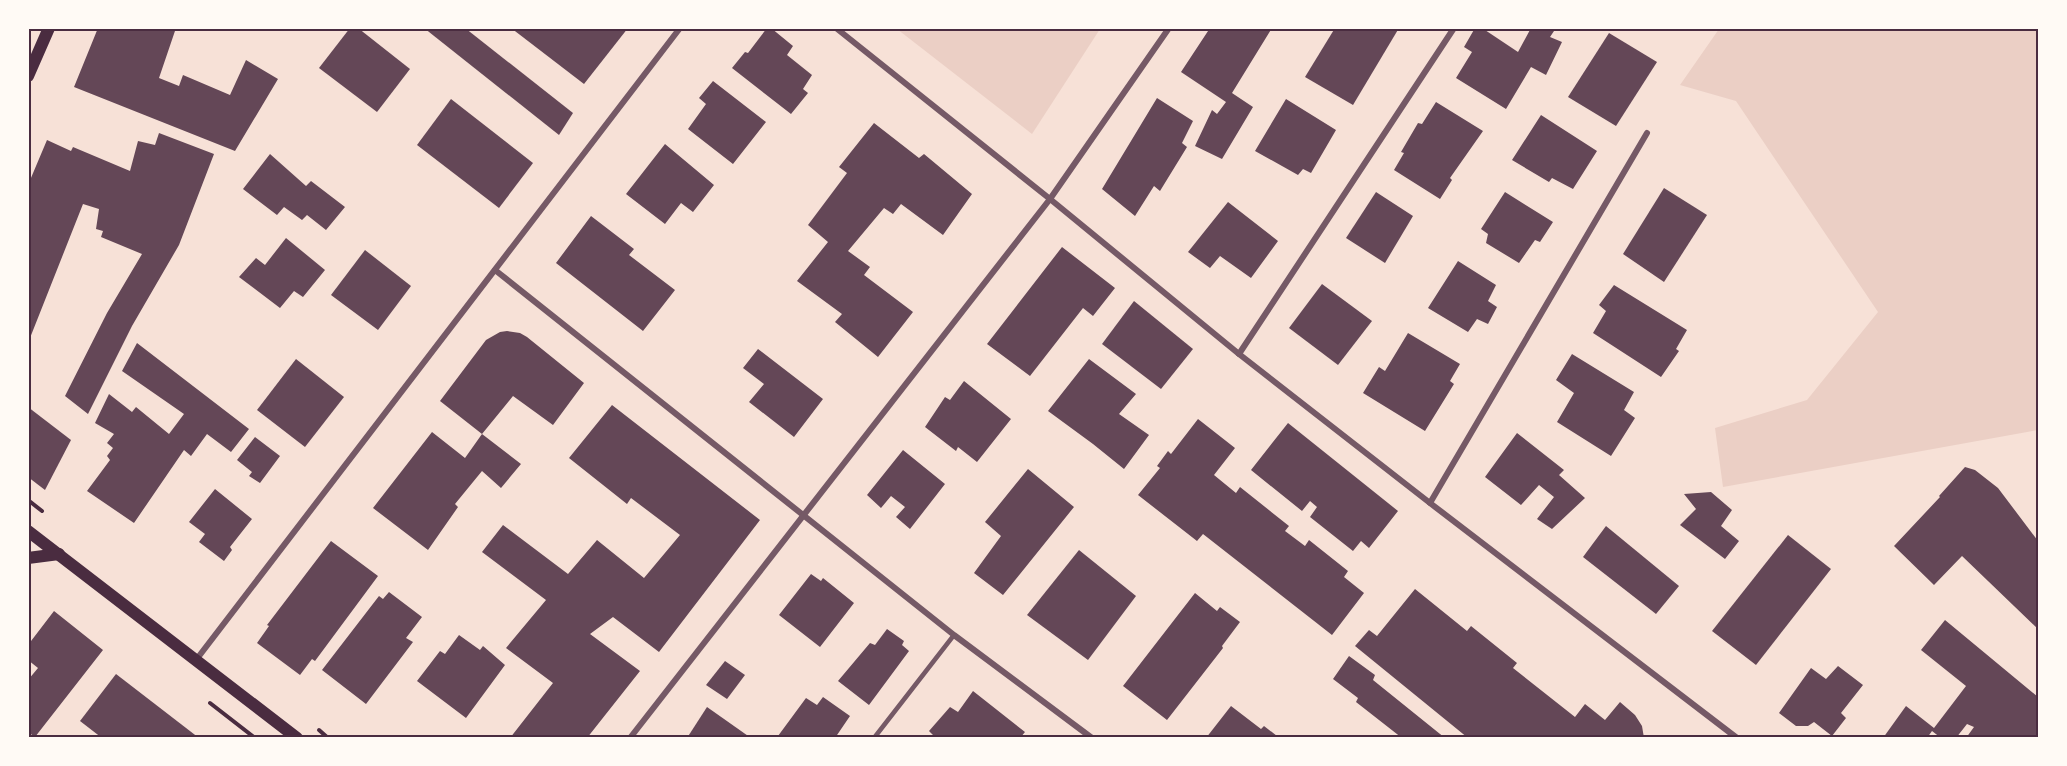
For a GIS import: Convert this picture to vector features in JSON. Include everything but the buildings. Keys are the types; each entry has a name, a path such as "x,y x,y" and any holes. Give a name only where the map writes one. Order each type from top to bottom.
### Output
{"main road":[{"path":"28,76 49,28"},
{"path":"28,531 297,738"},
{"path":"28,558 59,554"}],"street":[{"path":"196,660 680,28"},
{"path":"836,28 1239,354 1737,738"},
{"path":"630,738 1050,199 1169,28"},
{"path":"1239,354 1454,28"},
{"path":"1430,503 1647,133"},
{"path":"495,270 803,517 954,635 1092,738"}],"lane":[{"path":"874,738 954,635"}],"shaded area":[{"path":"897,29 1100,29 1032,134"},
{"path":"1719,29 2038,29 2038,430 1723,487 1715,428 1807,400 1878,312 1736,101 1680,85"}]}
